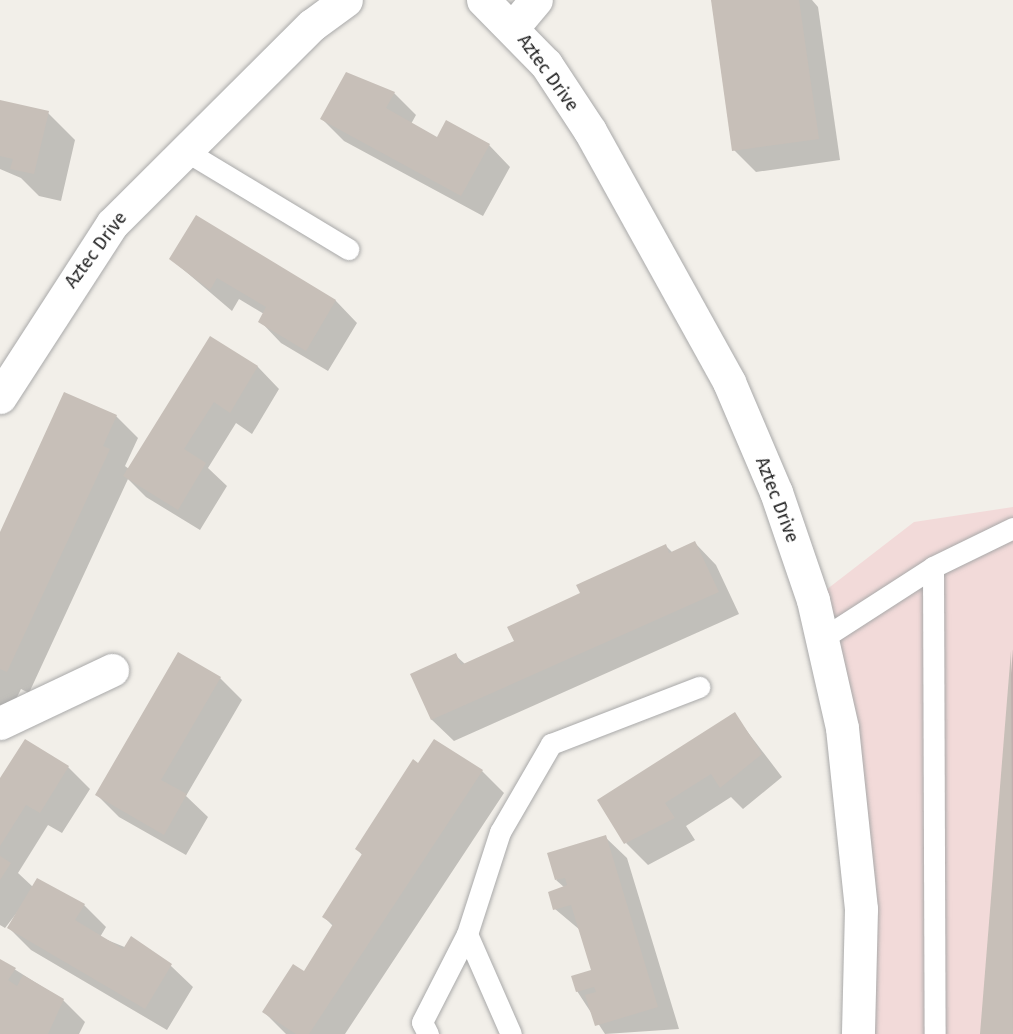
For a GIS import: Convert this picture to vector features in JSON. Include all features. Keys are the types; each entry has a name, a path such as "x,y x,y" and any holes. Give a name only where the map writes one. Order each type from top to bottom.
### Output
{"street":[{"name":"Aztec Drive","path":"0,397 88,255 184,150 312,25 346,0"},
{"name":"Aztec Drive","path":"483,0 514,26 590,131 729,382 776,492 823,638 852,804 861,909 858,1034"},
{"name":"Aztec Drive","path":"514,26 536,0"},
{"path":"0,723 112,670"}],"lane":[{"path":"184,150 348,249"},
{"path":"823,638 933,567 1013,528"},
{"path":"933,567 935,1034"},
{"path":"428,1034 422,1022 467,934 500,832 551,744 699,687"},
{"path":"467,934 512,1034"}],"shaded area":[{"path":"1013,507 1013,1034 850,1034 861,909 813,600 914,522"}],"building":[{"path":"711,0 799,0 819,139 732,151"},
{"path":"346,72 395,92 386,108 437,137 446,120 490,144 461,196 320,119"},
{"path":"0,100 49,111 34,174 10,169 13,159 0,156"},
{"path":"196,215 336,300 306,351 258,322 266,307 217,278 210,290 169,259"},
{"path":"210,336 258,366 230,413 214,402 184,449 206,463 178,510 123,476"},
{"path":"64,392 117,415 103,446 110,449 7,672 0,669 0,532"},
{"path":"695,541 719,592 431,720 410,674 456,653 461,665 514,641 507,627 580,593 576,585 666,544 669,553"},
{"path":"1011,651 1013,1034 980,1034"},
{"path":"178,652 221,677 161,780 187,794 164,835 95,795"},
{"path":"735,712 762,754 720,788 711,774 665,803 675,818 624,844 597,800"},
{"path":"25,739 69,766 40,813 26,805 0,846 0,778"},
{"path":"434,739 483,770 309,1034 296,1034 262,1012 293,964 304,971 333,924 322,917 362,854 355,849 413,759 418,763"},
{"path":"606,835 658,1007 595,1026 585,995 596,992 594,987 576,992 571,976 591,970 571,905 553,910 548,892 567,885 565,878 555,880 547,853"},
{"path":"0,856 11,863 0,880"},
{"path":"37,878 85,904 75,920 123,949 131,936 172,964 145,1009 7,928"},
{"path":"0,959 16,968 8,980 17,986 23,975 64,999 48,1034 0,1034"}]}
